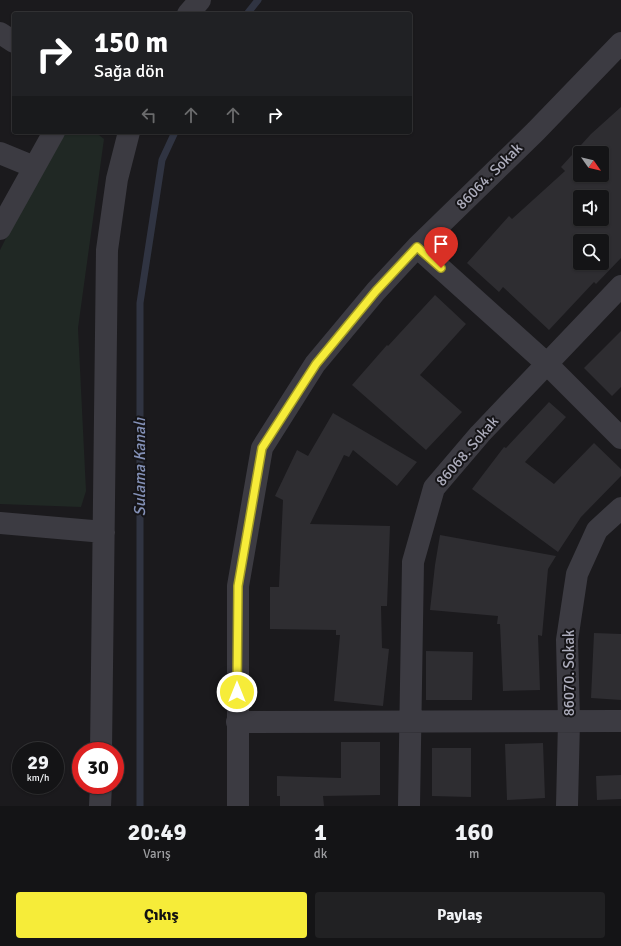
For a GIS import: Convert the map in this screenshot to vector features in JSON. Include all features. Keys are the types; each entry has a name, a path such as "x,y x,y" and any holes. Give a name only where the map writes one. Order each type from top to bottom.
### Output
{"street":[{"path":"190,12 200,0"},
{"path":"0,33 12,41"},
{"name":"86064. Sokak","path":"238,806 238,586 262,448 316,364 376,291 417,247 536,131 621,43"},
{"path":"0,229 53,134"},
{"path":"101,742 107,250 117,179 128,134"},
{"path":"0,153 34,167"},
{"path":"417,247 547,364 621,438"},
{"name":"86068. Sokak","path":"409,806 413,562 434,488 480,434 621,286"},
{"name":"86070. Sokak","path":"567,806 569,721 567,640 577,574 597,530 621,508"},
{"path":"0,523 104,532"},
{"path":"237,722 411,723 621,721"},
{"path":"100,806 101,794"}],"shaded area":[{"path":"59,134 98,134 104,139 78,328 86,491 81,507 0,504 0,250"}],"building":[{"path":"621,107 621,258 596,284 594,282 549,330 503,287 499,292 467,263 509,216 512,219 565,171 561,167 573,154 573,182 609,182 609,146 580,146"},
{"path":"435,295 466,324 420,375 462,412 426,450 352,385 387,345 388,346"},
{"path":"621,331 621,387 612,396 584,368"},
{"path":"549,402 566,417 525,462 554,484 594,443 621,469 621,476 581,517 558,552 472,489 504,447 506,448"},
{"path":"333,413 417,462 397,486 353,450 349,457 344,455 310,524 390,526 387,606 381,606 382,648 389,649 383,706 334,701 340,635 336,635 336,630 270,629 270,587 279,587 283,500 275,496 297,450 308,456"},
{"path":"440,535 556,556 548,569 542,636 538,635 540,690 503,691 500,624 497,624 498,616 430,610"},
{"path":"594,633 621,634 621,700 591,698"},
{"path":"426,651 473,652 472,700 426,700"},
{"path":"341,742 380,742 380,795 323,796 324,806 280,806 280,796 277,796 277,776 341,778"},
{"path":"543,743 545,798 507,800 505,744"},
{"path":"432,748 471,748 471,797 432,796"},
{"path":"621,775 621,799 597,800 596,776"}],"waterway":[{"name":"Sulama Kanalı","path":"249,12 258,0"},
{"name":"Sulama Kanalı","path":"140,806 140,303 162,160 174,134"}],"route":[{"path":"237,692 238,586 262,448 316,364 376,291 417,247 441,268"}]}
